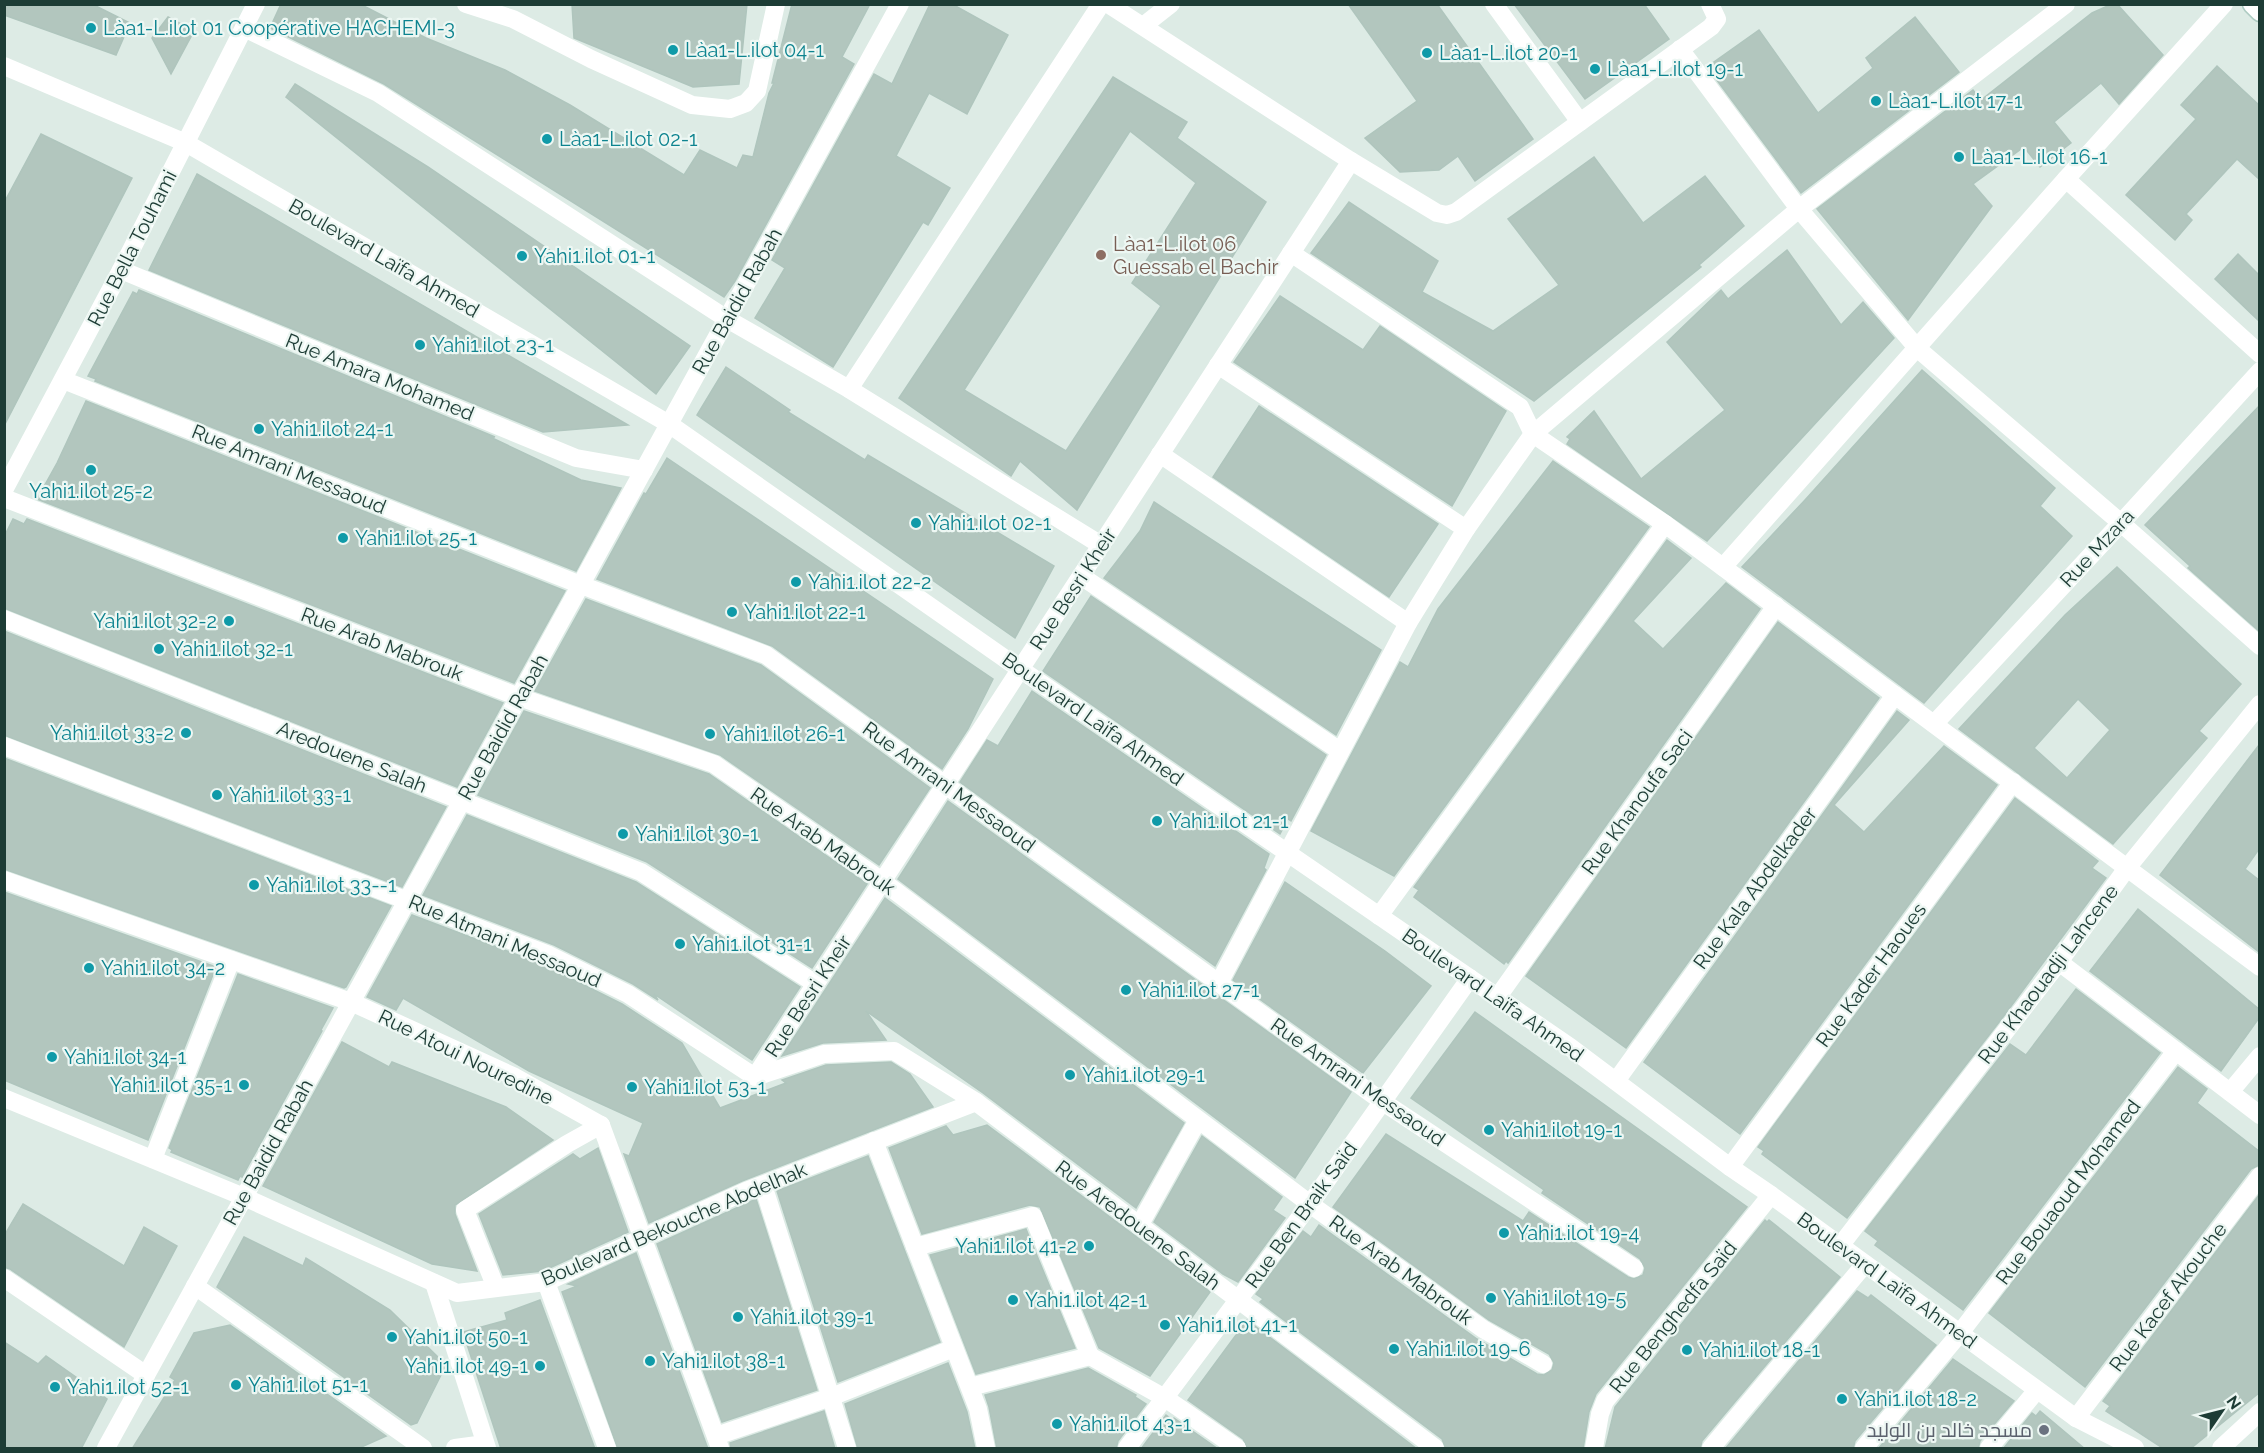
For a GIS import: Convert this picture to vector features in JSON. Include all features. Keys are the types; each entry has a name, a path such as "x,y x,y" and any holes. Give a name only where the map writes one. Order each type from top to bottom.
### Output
{"street":[{"name":"Rue Bella Touhami","path":"4,490 121,270 256,4"},
{"path":"466,4 513,19 692,105 730,108 746,103 757,91 776,4"},
{"name":"Rue Baidid Rabah","path":"106,1449 900,4"},
{"path":"849,388 1101,4"},
{"path":"1107,4 1351,161 1437,213 1447,215 1456,212 1711,27 1717,19 1710,4"},
{"path":"1143,26 1171,4"},
{"path":"1494,4 1580,122"},
{"path":"1218,982 1408,623 1466,529 1533,434 1799,209 2066,4"},
{"path":"1723,567 2224,4"},
{"path":"2252,4 2259,12"},
{"path":"244,28 378,93 727,319 849,388 1101,545"},
{"path":"1680,49 1799,209 1918,349 2121,523 2259,646"},
{"name":"Boulevard Laïfa Ahmed","path":"4,66 186,143 669,424 1616,1081 1730,1167 2076,1419 2135,1449"},
{"name":"Rue Besri Kheir","path":"755,1077 1351,161"},
{"path":"2066,179 2259,354"},
{"path":"1292,253 1520,406 1533,434 1665,524 2259,967"},
{"name":"Rue Amara Mohamed","path":"121,270 576,458 644,470"},
{"path":"1218,365 1466,529"},
{"name":"Rue Mzara","path":"1934,724 2259,371"},
{"name":"Rue Amrani Messaoud","path":"63,380 580,585 766,656 1383,1102 1634,1268"},
{"path":"1160,454 1408,623"},
{"name":"Rue Arab Mabrouk","path":"4,498 519,697 714,764 882,881 1310,1204 1483,1329 1543,1364"},
{"path":"1379,916 1665,524"},
{"path":"1081,576 1340,751"},
{"name":"Rue Khanoufa Saci","path":"1497,998 1776,606"},
{"name":"Aredouene Salah","path":"4,619 640,873 816,984"},
{"name":"Rue Kala Abdelkader","path":"1616,1081 1895,695"},
{"name":"Rue Khaouadji Lahcene","path":"1840,1246 2058,962 2127,868 2259,704"},
{"name":"Rue Atmani Messaoud","path":"4,746 549,955 628,994 755,1077"},
{"name":"Rue Kader Haoues","path":"1730,1167 2013,782"},
{"name":"Rue Atoui Nouredine","path":"4,880 351,1002 515,1077 601,1125"},
{"path":"153,1159 231,960"},
{"path":"2058,962 2259,1115"},
{"name":"Rue Ben Braik Saïd","path":"1127,1449 1310,1204 1470,978"},
{"name":"Rue Aredouene Salah","path":"755,1077 824,1054 894,1051 976,1102 1436,1449"},
{"name":"Rue Bouaoud Mohamed","path":"1864,1449 1960,1333 2176,1052"},
{"path":"2230,1092 2259,1056"},
{"name":"Boulevard Bekouche Abdelhak","path":"4,1098 244,1197 457,1293 546,1282 642,1237 763,1185 976,1102"},
{"path":"1139,1226 1198,1120"},
{"path":"496,1288 465,1210 567,1144 601,1125 718,1442 954,1347"},
{"path":"874,1142 970,1387 978,1409 986,1449"},
{"name":"Rue Kacef Akouche","path":"2076,1419 2259,1176"},
{"path":"763,1185 847,1449"},
{"name":"Rue Benghedfa Saïd","path":"1594,1449 1600,1414 1605,1401 1771,1195"},
{"path":"915,1246 1033,1216 1090,1356 1165,1398 1237,1449"},
{"path":"1711,1449 1865,1264"},
{"path":"4,1278 146,1375"},
{"path":"546,1282 607,1449"},
{"path":"434,1283 486,1446 455,1449"},
{"path":"195,1286 423,1449"},
{"path":"970,1387 1090,1356"},
{"path":"1989,1449 2037,1390"},
{"path":"2221,1449 2259,1412"}],"building":[{"name":"Làa1-L.ilot 01 Coopérative HACHEMI-3","path":"4,4 92,4 130,23 116,55 4,15"},
{"name":"Làa1-L.ilot 02-1","path":"281,4 360,4 426,38 505,70 570,105 684,175 700,150 737,168 743,155 753,157 769,93 774,83 772,83 792,4 870,4 842,57 854,64 735,281 724,297 384,84 270,28"},
{"name":"Làa1-L.ilot 04-1","path":"572,4 747,4 739,84 693,87 574,38"},
{"path":"930,4 952,4 1008,35 967,114 929,93 896,156 950,188 928,225 923,222 833,367 755,318 785,268 772,260 874,74 892,84"},
{"name":"Làa1-L.ilot 20-1","path":"1348,4 1437,4 1533,139 1475,181 1458,156 1439,170 1400,172 1365,138 1417,101"},
{"name":"Làa1-L.ilot 19-1","path":"1514,4 1644,4 1669,39 1585,99"},
{"name":"Làa1-L.ilot 16-1","path":"2117,4 2163,55 2119,104 2101,83 2054,122 2071,143 2040,167 2024,147 1973,184 1992,206 1908,320 1817,209 1973,90 1981,100 2092,13"},
{"path":"168,17 194,31 171,74 152,38"},
{"name":"Làa1-L.ilot 17-1","path":"1915,17 1959,72 1801,193 1707,67 1759,30 1818,113 1873,68 1866,58"},
{"path":"2217,66 2259,105 2259,179 2237,159 2186,214 2192,220 2175,240 2126,195 2196,119 2181,105"},
{"path":"1113,77 1187,122 1177,138 1266,202 1077,510 1020,461 1011,476 899,398","holes":["1130,131 1196,183 1132,283 1161,306 1066,451 964,390"]},
{"name":"Yahi1.ilot 01-1","path":"295,84 428,167 690,346 656,394 286,97"},
{"path":"41,134 132,178 4,426 4,203"},
{"path":"1594,157 1643,223 1705,176 1744,226 1699,265 1701,267 1534,401 1311,253 1349,202 1438,261 1422,292 1493,331 1559,285 1508,219"},
{"name":"Yahi1.ilot 23-1","path":"197,174 628,425 543,432 149,270"},
{"path":"1787,250 1841,325 1863,302 1894,338 1707,541 1567,444 1570,439 1567,437 1594,411 1641,479 1725,410 1667,342 1721,290 1728,299"},
{"path":"2238,254 2259,275 2259,321 2215,279"},
{"path":"139,290 495,437 490,437 581,480 621,488 576,571 95,381 96,379 88,376 133,292 137,294"},
{"path":"1280,296 1363,350 1380,326 1506,411 1452,506 1234,362"},
{"name":"Yahi1.ilot 02-1","path":"726,367 790,410 788,412 865,460 868,455 1054,566 1015,638 697,415"},
{"path":"1922,370 2055,488 2040,506 2072,536 1924,703 1742,567"},
{"name":"Yahi1.ilot 25-1","path":"86,401 565,591 514,683 37,499"},
{"path":"1259,406 1438,524 1389,597 1213,477"},
{"path":"2259,406 2259,631 2188,568 2190,566 2145,525"},
{"path":"667,458 993,679 968,729 942,769 772,646 597,579 644,493 646,494"},
{"path":"1553,461 1649,527 1394,876 1311,831 1400,662 1408,667 1438,609"},
{"path":"1154,502 1381,650 1336,735 1104,578 1140,531"},
{"path":"13,519 24,524 27,519 503,703 457,787 4,608 4,537"},
{"path":"1667,540 1691,558 1633,621 1663,649 1726,583 1760,609 1508,963 1506,961 1504,964 1414,897 1419,890 1414,887"},
{"path":"2117,567 2241,684 2199,731 2207,738 2113,844 1959,729 2065,615","holes":["2078,699 2110,730 2067,778 2034,748"]},
{"path":"1091,596 1326,755 1291,821 1288,819 1280,834 1043,671"},
{"name":"Yahi1.ilot 26-1","path":"586,599 761,665 930,788 879,865 720,755 535,691"},
{"path":"1778,622 1879,698 1626,1048 1526,976"},
{"path":"4,631 446,807 402,887 4,735"},
{"name":"Yahi1.ilot 21-1","path":"1032,691 1269,854 1264,868 1266,870 1215,966 960,782 987,740 998,746"},
{"name":"Yahi1.ilot 30-1","path":"524,711 709,774 867,884 812,968 647,862 478,795"},
{"path":"1897,711 1909,720 1834,805 1864,832 1944,746 1997,785 1740,1134 1644,1062"},
{"path":"2259,745 2259,849 2245,869 2259,880 2259,952 2160,875"},
{"name":"Yahi1.ilot 33--1","path":"4,758 391,906 344,988 4,869"},
{"path":"2015,798 2098,861 2092,868 2106,878 2003,1017 1847,1218 1762,1154 1764,1151 1758,1147"},
{"name":"Yahi1.ilot 27-1","path":"948,801 1351,1092 1295,1178 898,879"},
{"name":"Yahi1.ilot 31-1","path":"467,815 636,882 800,987 752,1060 654,994 658,1000 633,984 554,945 423,895"},
{"path":"1285,882 1385,951 1431,986 1363,1073 1233,980"},
{"path":"4,892 216,967 148,1140 4,1080"},
{"name":"Yahi1.ilot 29-1","path":"885,898 1184,1123 1136,1208 983,1093 866,1011 886,1040 823,1043 782,1056"},
{"path":"2138,909 2259,1009 2259,1018 2221,1071 2090,971"},
{"name":"Yahi1.ilot 53-1","path":"412,915 544,965 622,1004 682,1043 720,1108 786,1083 782,1080 826,1065 891,1062 910,1074 933,1107 742,1181 649,1223 624,1154 629,1156 643,1123 529,1071 403,998 396,1010 367,997"},
{"name":"Yahi1.ilot 35-1","path":"238,974 333,1008 242,1177 240,1176 238,1180 171,1152 169,1148"},
{"path":"2076,989 2160,1053 1963,1310 1875,1245 1878,1241 1865,1231 2010,1044 2026,1055"},
{"path":"1475,1012 1747,1207 1596,1394 1589,1412 1583,1449 1446,1449 1442,1439 1260,1302 1263,1299 1256,1294 1303,1231 1311,1237 1319,1225 1477,1339 1537,1374 1544,1375 1552,1370 1554,1363 1549,1354 1489,1320 1333,1207 1386,1134 1523,1221 1529,1212 1628,1277 1634,1279 1643,1275 1645,1268 1640,1259 1542,1193 1544,1190 1411,1098"},
{"path":"342,1042 389,1067 392,1062 506,1107 553,1140 455,1205 455,1214 477,1271 432,1264 263,1186"},
{"path":"2178,1067 2207,1089 2197,1103 2259,1151 2259,1165 2251,1169 2085,1387 1989,1313"},
{"path":"987,1125 1210,1292 1150,1376 1099,1348 1040,1207 1030,1205 922,1234 889,1148 946,1126 953,1135"},
{"path":"1202,1136 1282,1197 1273,1210 1285,1218 1238,1282 1223,1274 1154,1222"},
{"path":"598,1148 628,1232 543,1271 503,1275 479,1214 573,1154 580,1159"},
{"path":"868,1156 940,1342 838,1382 777,1191"},
{"path":"2259,1195 2259,1393 2190,1449 2164,1449 2106,1411 2110,1406 2103,1401"},
{"name":"Yahi1.ilot 39-1","path":"756,1199 817,1390 722,1422 657,1244"},
{"path":"23,1204 124,1266 144,1227 177,1246 124,1347 4,1267 4,1236"},
{"path":"1765,1220 1767,1222 1769,1220 1840,1277 1702,1441 1700,1449 1605,1449 1615,1407"},
{"name":"Yahi1.ilot 42-1","path":"1026,1229 1075,1348 976,1374 930,1255"},
{"name":"Yahi1.ilot 50-1","path":"244,1237 303,1266 306,1258 390,1310 446,1365 417,1423 411,1425 217,1287"},
{"path":"636,1253 708,1449 618,1449 562,1292 577,1286 568,1284"},
{"name":"Yahi1.ilot 18-2","path":"1857,1291 1868,1298 1871,1295 1936,1345 1855,1441 1853,1449 1725,1449"},
{"path":"540,1300 595,1449 501,1449 463,1332 507,1320 505,1313"},
{"path":"1247,1320 1417,1449 1248,1449 1243,1439 1188,1400"},
{"name":"Yahi1.ilot 51-1","path":"230,1325 386,1436 357,1449 132,1449 175,1380 170,1377 194,1333"},
{"name":"Yahi1.ilot 52-1","path":"4,1342 38,1364 46,1356 107,1399 81,1449 4,1449"},
{"path":"1953,1359 2014,1401 1980,1441 1978,1449 1878,1449"},
{"path":"948,1363 967,1412 975,1449 858,1449 845,1404"},
{"name":"Yahi1.ilot 43-1","path":"1088,1368 1136,1395 1135,1397 1146,1404 1118,1441 1116,1449 997,1449 985,1395"},
{"path":"824,1411 835,1449 731,1449 730,1443"},
{"name":"مسجد خالد بن الوليد","path":"2040,1411 2085,1449 2003,1449 2032,1413 2036,1416"},
{"path":"1166,1415 1173,1420 1174,1418 1218,1449 1141,1449"}],"place":[{"name":"Làa1-L.ilot 01 Coopérative HACHEMI-3","path":"91,28"},
{"name":"Làa1-L.ilot 04-1","path":"673,50"},
{"name":"Làa1-L.ilot 20-1","path":"1427,53"},
{"name":"Làa1-L.ilot 19-1","path":"1595,69"},
{"name":"Làa1-L.ilot 17-1","path":"1876,101"},
{"name":"Làa1-L.ilot 02-1","path":"547,139"},
{"name":"Làa1-L.ilot 16-1","path":"1959,157"},
{"name":"Làa1-L.ilot 06 Guessab el Bachir","path":"1101,255"},
{"name":"Yahi1.ilot 01-1","path":"522,256"},
{"name":"Yahi1.ilot 23-1","path":"420,345"},
{"name":"Yahi1.ilot 24-1","path":"259,429"},
{"name":"Yahi1.ilot 25-2","path":"91,470"},
{"name":"Yahi1.ilot 02-1","path":"916,523"},
{"name":"Yahi1.ilot 25-1","path":"343,538"},
{"name":"Yahi1.ilot 22-2","path":"796,582"},
{"name":"Yahi1.ilot 22-1","path":"732,612"},
{"name":"Yahi1.ilot 32-2","path":"229,621"},
{"name":"Yahi1.ilot 32-1","path":"159,649"},
{"name":"Yahi1.ilot 33-2","path":"186,733"},
{"name":"Yahi1.ilot 26-1","path":"710,734"},
{"name":"Yahi1.ilot 33-1","path":"217,795"},
{"name":"Yahi1.ilot 21-1","path":"1157,821"},
{"name":"Yahi1.ilot 30-1","path":"623,834"},
{"name":"Yahi1.ilot 33--1","path":"254,885"},
{"name":"Yahi1.ilot 31-1","path":"680,944"},
{"name":"Yahi1.ilot 34-2","path":"89,968"},
{"name":"Yahi1.ilot 27-1","path":"1126,990"},
{"name":"Yahi1.ilot 34-1","path":"52,1057"},
{"name":"Yahi1.ilot 29-1","path":"1070,1075"},
{"name":"Yahi1.ilot 35-1","path":"244,1085"},
{"name":"Yahi1.ilot 53-1","path":"632,1087"},
{"name":"Yahi1.ilot 19-1","path":"1489,1130"},
{"name":"Yahi1.ilot 19-4","path":"1504,1233"},
{"name":"Yahi1.ilot 41-2","path":"1089,1246"},
{"name":"Yahi1.ilot 19-5","path":"1491,1298"},
{"name":"Yahi1.ilot 42-1","path":"1013,1300"},
{"name":"Yahi1.ilot 39-1","path":"738,1317"},
{"name":"Yahi1.ilot 41-1","path":"1165,1325"},
{"name":"Yahi1.ilot 50-1","path":"392,1337"},
{"name":"Yahi1.ilot 19-6","path":"1394,1349"},
{"name":"Yahi1.ilot 18-1","path":"1687,1350"},
{"name":"Yahi1.ilot 38-1","path":"650,1361"},
{"name":"Yahi1.ilot 49-1","path":"540,1366"},
{"name":"Yahi1.ilot 51-1","path":"236,1385"},
{"name":"Yahi1.ilot 52-1","path":"55,1387"},
{"name":"Yahi1.ilot 18-2","path":"1842,1399"},
{"name":"Yahi1.ilot 43-1","path":"1057,1424"},
{"name":"مسجد خالد بن الوليد","path":"2044,1430"}]}
